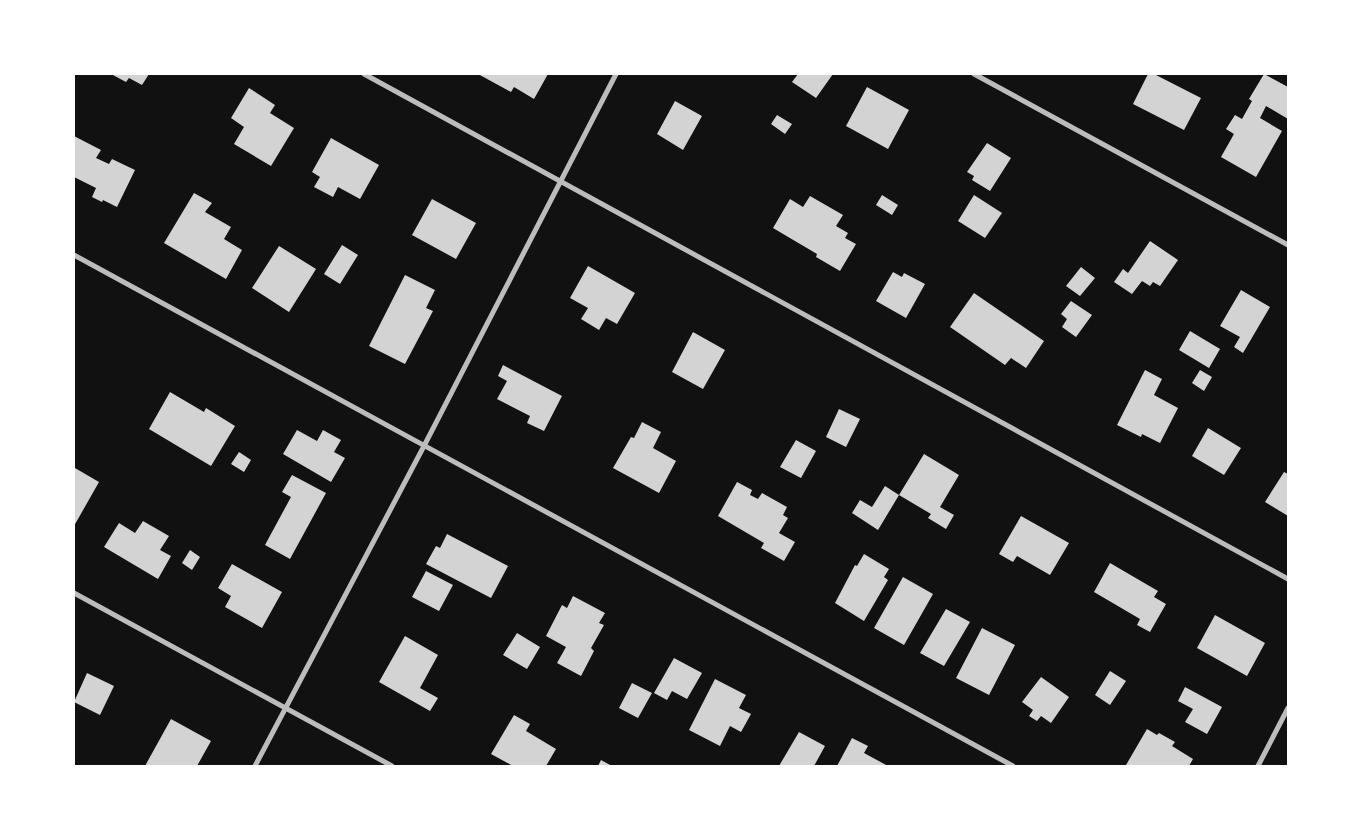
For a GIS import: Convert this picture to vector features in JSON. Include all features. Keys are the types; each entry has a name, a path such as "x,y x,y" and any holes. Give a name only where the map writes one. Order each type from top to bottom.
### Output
{"street":[{"path":"364,74 1288,579"},
{"path":"255,766 424,446 616,74"},
{"path":"974,74 1288,245"},
{"path":"74,255 1012,766"},
{"path":"74,593 392,766"},
{"path":"1258,766 1288,708"}],"building":[{"path":"111,74 149,74 142,85 129,78 126,82"},
{"path":"478,74 548,74 534,99 514,87 511,92"},
{"path":"798,74 833,74 816,98 792,82"},
{"path":"1148,74 1154,74 1201,98 1184,130 1133,104"},
{"path":"1264,74 1288,87 1288,119 1266,106 1260,118 1282,131 1256,177 1221,157 1234,134 1226,129 1235,115 1242,119 1252,101 1249,99"},
{"path":"867,87 909,110 888,149 846,126"},
{"path":"249,88 275,105 270,113 294,128 271,166 234,144 244,127 231,118"},
{"path":"675,101 702,116 683,150 657,134"},
{"path":"777,115 792,124 785,134 771,124"},
{"path":"74,136 101,150 96,158 109,164 112,159 135,170 117,207 92,197 96,188 74,177"},
{"path":"331,138 379,165 360,199 338,187 333,197 314,187 320,177 312,172"},
{"path":"987,143 1011,158 990,191 972,180 974,176 967,172"},
{"path":"194,193 212,203 205,212 231,227 224,239 242,250 226,279 164,243"},
{"path":"882,195 898,205 892,215 876,205"},
{"path":"974,195 1002,213 985,238 958,221"},
{"path":"810,196 843,215 836,226 848,233 845,238 856,244 840,271 816,257 817,254 773,228 790,199 803,207"},
{"path":"432,199 476,223 456,259 412,235"},
{"path":"1150,241 1178,260 1160,286 1153,282 1150,286 1142,281 1132,294 1114,282 1123,269 1128,273"},
{"path":"342,245 358,255 340,284 324,274"},
{"path":"279,246 316,269 289,312 252,288"},
{"path":"588,266 635,293 617,324 606,318 599,330 581,319 588,308 570,298"},
{"path":"1081,267 1095,278 1080,296 1066,286"},
{"path":"893,272 902,277 904,273 925,284 906,318 876,301"},
{"path":"405,275 435,290 426,308 433,311 405,364 369,346"},
{"path":"1241,290 1270,307 1243,353 1234,347 1240,337 1220,326"},
{"path":"974,293 1044,341 1026,368 1011,358 1005,365 950,327"},
{"path":"1071,301 1092,315 1076,337 1062,327 1067,319 1061,314"},
{"path":"1190,331 1220,349 1209,368 1179,350"},
{"path":"693,332 725,350 703,389 672,372"},
{"path":"503,365 562,396 544,431 527,423 530,416 497,399 507,381 498,376"},
{"path":"1145,370 1162,379 1154,395 1178,408 1160,443 1142,434 1141,437 1117,425"},
{"path":"1200,370 1212,377 1204,391 1192,383"},
{"path":"170,392 204,412 206,408 235,426 211,466 149,429"},
{"path":"839,409 860,419 846,447 826,437"},
{"path":"642,422 661,432 653,448 676,461 659,493 613,468 631,437 634,438"},
{"path":"1208,428 1241,448 1224,475 1192,456"},
{"path":"297,430 317,441 323,430 341,440 334,452 345,458 331,482 283,454"},
{"path":"796,440 816,451 801,478 780,467"},
{"path":"239,452 251,460 244,472 231,464"},
{"path":"924,454 959,475 940,507 954,515 946,529 928,518 931,514 899,495"},
{"path":"75,468 99,482 74,526 74,470"},
{"path":"1284,472 1288,474 1288,516 1265,502"},
{"path":"292,475 326,493 290,559 265,545 291,497 282,492"},
{"path":"737,482 752,490 750,495 758,499 762,493 787,507 783,515 788,518 779,533 795,542 784,561 761,548 764,543 718,516"},
{"path":"885,486 899,495 878,530 852,513 860,500 872,507"},
{"path":"1021,516 1069,543 1050,575 1017,556 1013,562 999,554"},
{"path":"143,521 169,536 160,550 171,556 158,579 104,547 119,523 135,533"},
{"path":"447,534 508,566 491,598 426,564 436,546 440,548"},
{"path":"190,550 200,557 192,570 182,563"},
{"path":"864,554 889,569 884,577 888,580 864,621 835,603 855,565 857,566"},
{"path":"1110,563 1158,591 1154,597 1166,604 1150,632 1137,625 1140,619 1094,592"},
{"path":"232,564 282,592 262,628 225,607 231,596 218,588"},
{"path":"426,571 453,585 439,611 412,597"},
{"path":"903,577 933,594 904,645 874,628"},
{"path":"573,596 605,613 599,623 604,625 591,648 594,651 581,676 557,663 566,647 546,636 562,605 567,608"},
{"path":"946,609 970,622 944,666 920,653"},
{"path":"1215,615 1265,643 1247,676 1197,648"},
{"path":"982,628 1015,645 989,695 956,678"},
{"path":"517,633 540,647 527,669 503,655"},
{"path":"405,636 438,655 420,688 438,698 430,711 379,682"},
{"path":"674,658 702,673 687,699 672,691 667,700 654,693"},
{"path":"1110,671 1126,681 1110,705 1095,695"},
{"path":"87,673 114,686 100,715 74,702"},
{"path":"1041,677 1069,697 1051,723 1041,716 1037,721 1029,716 1033,710 1022,702"},
{"path":"715,679 746,695 739,708 751,714 741,732 730,726 720,746 689,730"},
{"path":"632,683 652,693 638,718 619,708"},
{"path":"1185,687 1222,707 1207,734 1185,722 1193,709 1178,701"},
{"path":"514,715 530,724 526,731 556,749 546,766 513,766 491,754"},
{"path":"171,719 211,741 197,766 145,766"},
{"path":"1147,729 1175,742 1172,746 1193,759 1189,766 1126,765"},
{"path":"799,732 825,746 814,766 779,766"},
{"path":"852,738 868,746 864,753 888,766 837,766"},
{"path":"601,760 612,766 598,766"}]}
